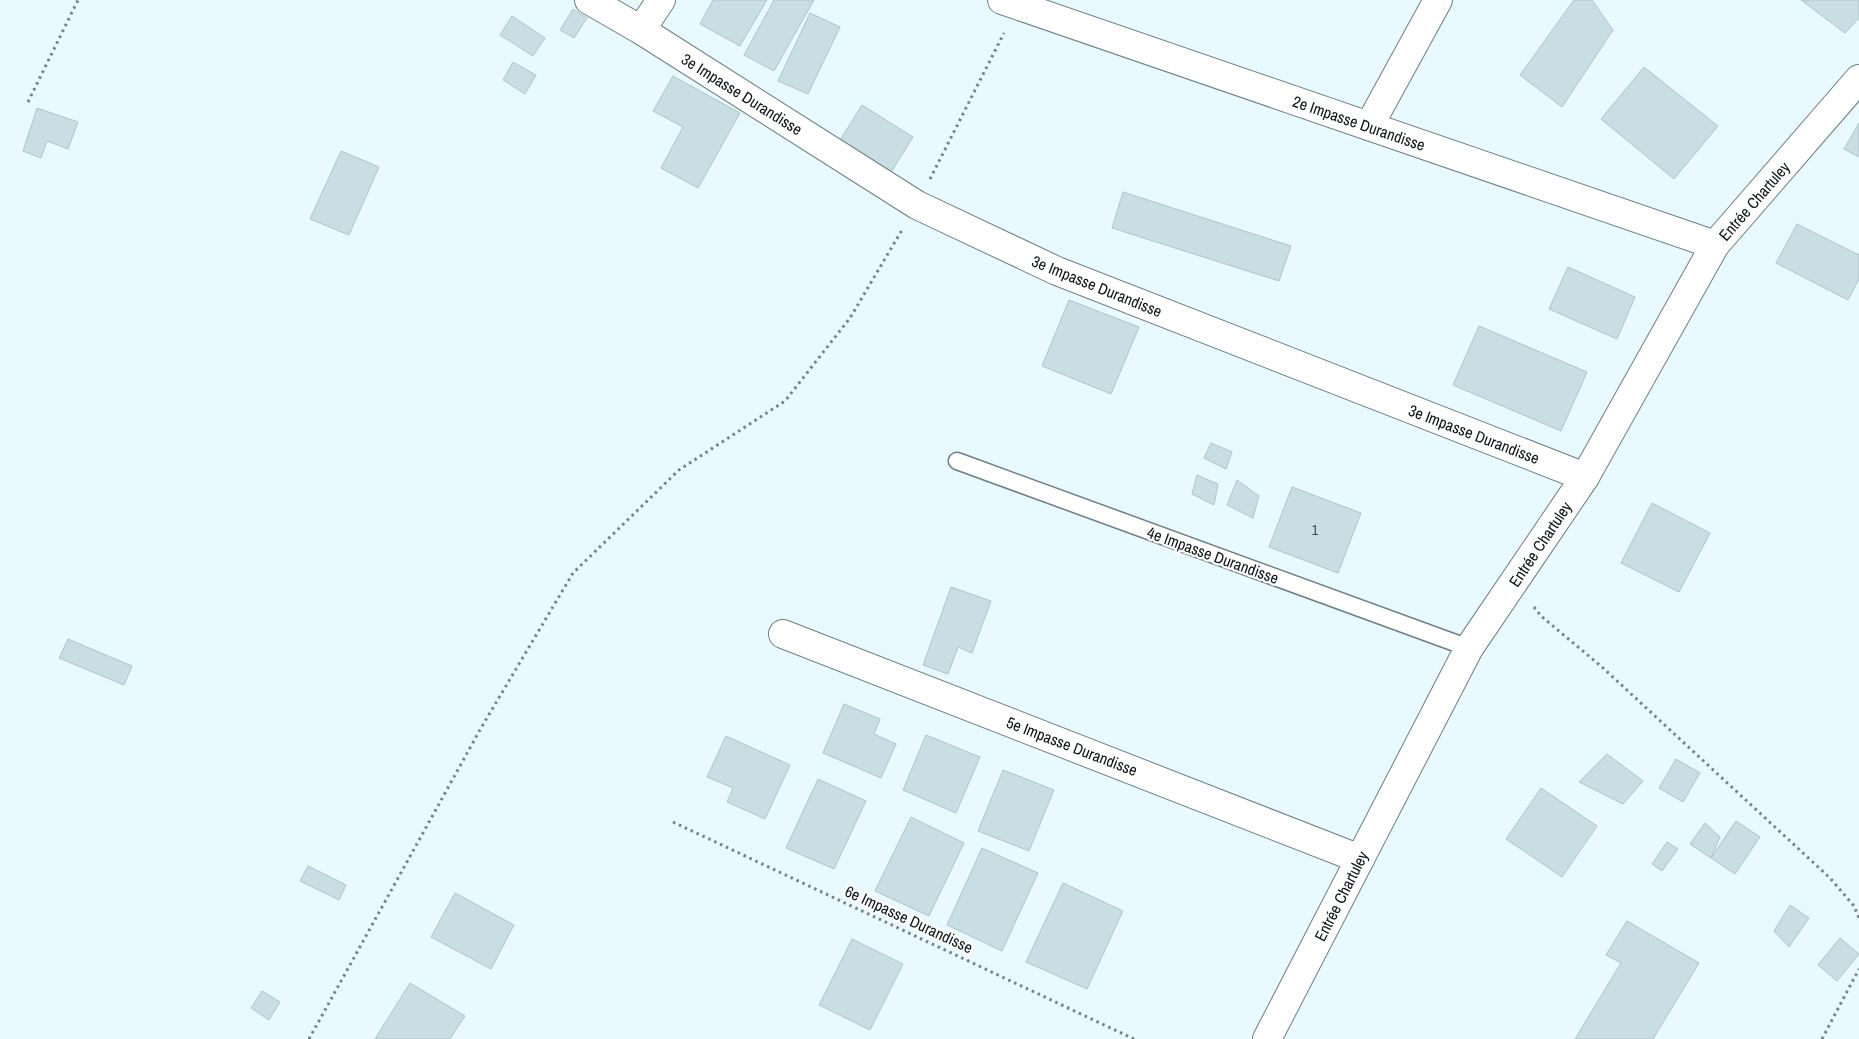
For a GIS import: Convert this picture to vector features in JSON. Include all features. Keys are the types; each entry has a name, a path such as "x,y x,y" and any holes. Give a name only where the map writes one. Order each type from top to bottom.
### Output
{"street":[{"name":"3e Impasse Durandisse","path":"589,0 641,30 916,205 1057,271 1585,477"},
{"path":"641,30 660,0"},
{"path":"1369,126 1438,0"},
{"name":"2e Impasse Durandisse","path":"1014,2 1716,246"},
{"name":"Entrée Chartuley","path":"1267,1039 1469,648 1585,477 1716,246 1859,79"},
{"name":"5e Impasse Durandisse","path":"783,634 1360,859"}],"lane":[{"name":"4e Impasse Durandisse","path":"957,461 1469,648"}],"path":[{"path":"28,102 78,0"},
{"path":"309,1039 481,728 573,573 679,470 785,401 850,318 916,205 1014,2"},
{"path":"1514,581 1541,616 1602,667 1830,878 1854,906 1859,918"},
{"name":"6e Impasse Durandisse","path":"673,822 1134,1039"},
{"path":"1822,1039 1859,969"}],"building":[{"path":"713,0 767,0 740,46 700,24"},
{"path":"774,0 814,0 774,71 744,55"},
{"path":"1574,0 1592,0 1613,30 1562,107 1520,75"},
{"path":"1801,0 1859,0 1859,18 1845,33"},
{"path":"573,9 587,18 574,38 560,30"},
{"path":"810,13 840,27 808,94 778,81"},
{"path":"512,16 545,38 533,56 500,35"},
{"path":"513,62 536,75 525,94 503,80"},
{"path":"1644,67 1718,126 1674,179 1601,119"},
{"path":"673,76 740,113 698,188 661,168 683,127 653,111"},
{"path":"862,105 913,137 888,177 837,145"},
{"path":"37,108 78,122 68,149 47,141 41,158 23,151"},
{"path":"1859,123 1859,157 1844,149"},
{"path":"341,151 379,167 349,235 310,219"},
{"path":"1123,192 1291,246 1279,281 1112,228"},
{"path":"1797,224 1859,255 1859,279 1848,300 1776,263"},
{"path":"1568,267 1635,297 1617,339 1549,309"},
{"path":"1069,300 1139,327 1111,394 1042,366"},
{"path":"1479,326 1587,372 1561,431 1453,385"},
{"path":"1211,443 1232,452 1226,469 1204,458"},
{"path":"1197,475 1218,484 1214,505 1192,494"},
{"path":"1237,480 1259,496 1253,518 1227,505"},
{"path":"1292,487 1361,513 1338,573 1269,547"},
{"path":"1652,503 1710,533 1679,592 1621,563"},
{"path":"951,587 991,601 972,653 958,647 948,674 923,665"},
{"path":"68,639 132,666 124,685 59,658"},
{"path":"844,704 880,719 874,734 896,744 881,778 823,753"},
{"path":"926,735 980,757 956,813 903,790"},
{"path":"726,736 790,765 765,819 727,802 733,788 707,777"},
{"path":"1607,754 1643,781 1623,804 1579,782"},
{"path":"1676,759 1700,773 1683,802 1659,788"},
{"path":"1003,770 1054,790 1029,851 978,831"},
{"path":"818,779 866,801 834,869 786,848"},
{"path":"1541,788 1597,826 1562,877 1506,839"},
{"path":"911,817 964,843 929,916 875,891"},
{"path":"1736,821 1760,837 1735,874 1711,858"},
{"path":"1705,823 1720,837 1711,858 1690,844"},
{"path":"1667,842 1678,849 1662,871 1652,864"},
{"path":"982,848 1038,873 1002,951 947,925"},
{"path":"308,866 346,885 339,900 300,881"},
{"path":"1063,883 1123,911 1087,989 1026,962"},
{"path":"455,893 514,925 491,969 431,937"},
{"path":"1790,905 1809,918 1789,947 1774,931"},
{"path":"1627,921 1699,963 1653,1039 1575,1039 1621,963 1606,955"},
{"path":"1840,938 1859,954 1837,981 1818,965"},
{"path":"852,939 903,964 870,1030 819,1005"},
{"path":"410,983 465,1016 450,1039 375,1039"},
{"path":"262,991 280,1002 269,1020 251,1008"}]}
